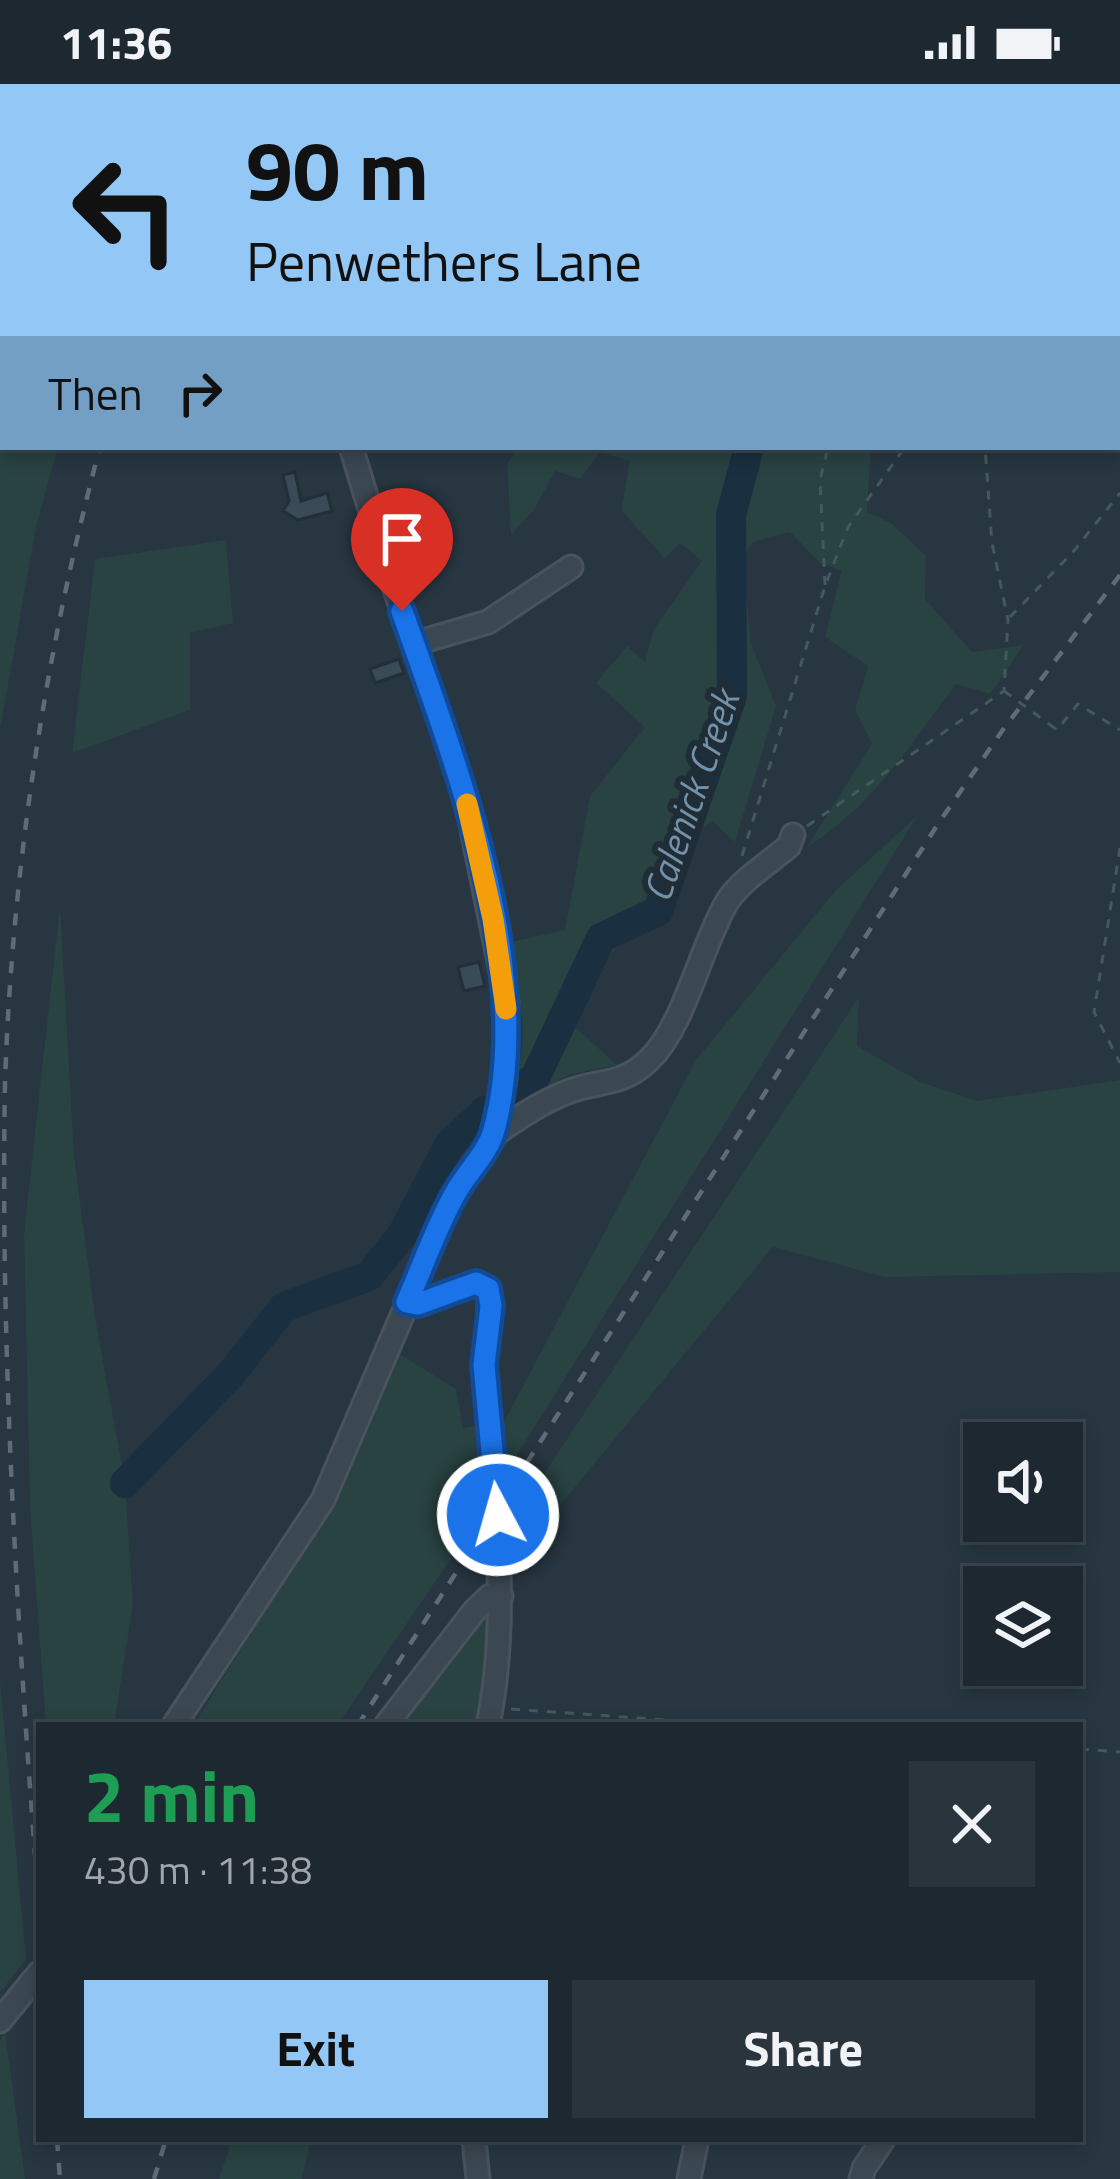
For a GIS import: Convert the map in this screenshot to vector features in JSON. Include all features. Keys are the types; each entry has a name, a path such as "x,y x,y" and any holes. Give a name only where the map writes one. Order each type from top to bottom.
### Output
{"street":[{"path":"352,450 464,790 507,1001 505,1079 493,1136"},
{"path":"413,644 488,622 571,567"},
{"path":"176,1722 323,1500 455,1192 493,1136 530,1109 570,1090 622,1082 651,1058 671,1031 729,898 789,846 793,836"},
{"path":"407,1302 418,1304 476,1283 488,1289 491,1306 484,1365 501,1550 490,1716"},
{"path":"388,1722 475,1610 490,1596 501,1596"},
{"path":"0,2020 36,1977"},
{"path":"474,2142 478,2179"},
{"path":"688,2179 696,2142"},
{"path":"861,2179 882,2142"}],"path":[{"path":"826,586 820,480 827,450"},
{"path":"729,898 848,526 903,450"},
{"path":"985,450 992,542 1008,620 1004,691"},
{"path":"1008,620 1120,494"},
{"path":"1004,691 1057,730 1078,704 1120,730"},
{"path":"793,836 1004,691"},
{"path":"1120,848 1094,1012 1120,1063"},
{"path":"490,1716 655,1722"},
{"path":"1083,1749 1120,1752"}],"green space":[{"path":"0,450 57,450 36,527 0,730"},
{"path":"515,450 871,450 867,512 891,523 926,556 925,599 972,652 1024,645 990,694 956,684 871,794 807,847 872,744 855,710 868,666 825,637 842,570 821,564 790,532 753,542 742,558 751,644 776,706 735,842 712,821 698,831 672,907 633,932 601,969 575,1027 617,1065 568,1075 520,1102 522,1020 506,943 565,930 590,796 645,727 596,683 627,646 645,662 654,629 702,561 680,543 665,559 621,510 630,461 600,452 580,479 555,471 534,510 511,535 507,465"},
{"path":"226,540 233,623 190,633 190,710 72,753 95,559"},
{"path":"918,815 505,1474 500,1429 696,1060 836,890"},
{"path":"60,906 74,1155 95,1317 125,1483 133,1604 114,1722 46,1722 30,1508 24,1233"},
{"path":"859,997 857,1046 920,1082 977,1101 1120,1080 1120,1272 885,1277 773,1247 515,1560 511,1524"},
{"path":"395,1351 456,1389 463,1428 482,1425 486,1507 340,1722 195,1722 342,1490"},
{"path":"489,1605 477,1722 400,1722"},
{"path":"0,1680 26,1960 0,1992"},
{"path":"5,2032 25,2179 0,2179 0,2040"},
{"path":"231,2142 310,2142 302,2179 219,2179"}],"building":[{"path":"295,472 301,501 327,493 332,511 298,520 283,511 289,501 283,475"},
{"path":"399,659 404,673 375,683 370,669"},
{"path":"479,962 485,986 464,991 458,967"}],"waterway":[{"name":"Calenick Creek","path":"515,1090 535,1078 601,938 658,911 732,696 731,515 748,450"},
{"name":"Calenick Creek","path":"125,1483 231,1374 284,1307 369,1276 402,1235 449,1145 485,1111"}],"railway":[{"path":"36,1867 12,1496 5,1083 15,923 34,762 63,603 99,450"},
{"path":"360,1722 938,824 1120,575"},
{"path":"57,2142 60,2179"},
{"path":"154,2179 165,2142"}],"slow traffic":[{"path":"467,804 493,919 506,1009"}],"route":[{"path":"402,611 464,790 507,1001 505,1079 493,1136 455,1192 407,1302 418,1304 476,1283 488,1289 491,1306 484,1365 498,1515"}]}
